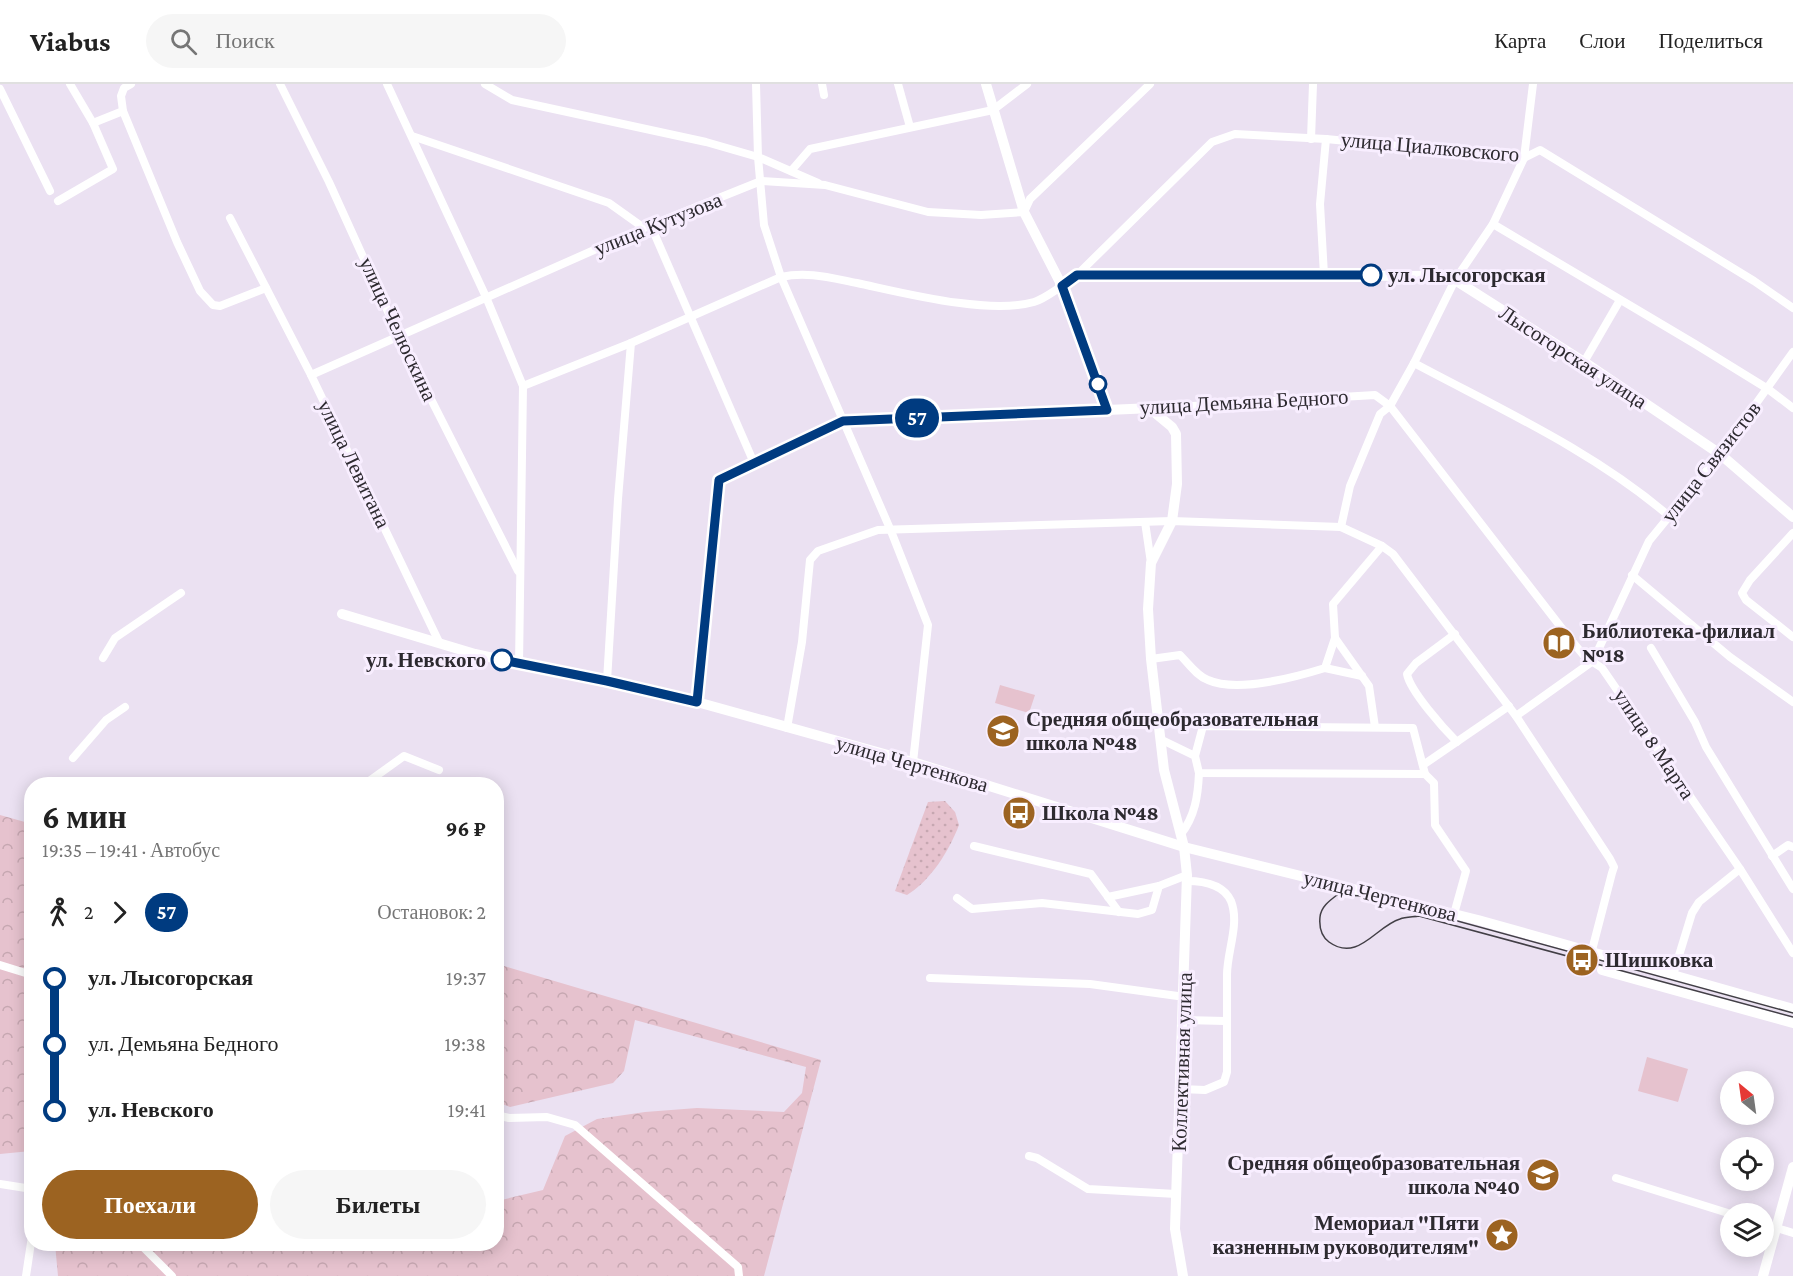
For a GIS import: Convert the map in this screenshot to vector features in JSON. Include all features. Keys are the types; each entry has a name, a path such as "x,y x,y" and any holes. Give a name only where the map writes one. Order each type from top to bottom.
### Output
{"street":[{"path":"58,201 113,169 93,123 70,84"},
{"path":"131,84 124,88 121,96 123,111 162,208 200,291 213,305 220,306 266,288"},
{"name":"улица Челюскина","path":"280,84 329,182 399,336 519,572"},
{"path":"387,84 486,297 523,386 519,664"},
{"path":"485,84 512,100 706,142 758,157 825,185"},
{"path":"756,84 758,157 764,225 781,277 891,531 928,625 913,762"},
{"path":"822,84 824,95"},
{"path":"898,84 910,127"},
{"path":"986,84 1024,212 1062,286 1107,410"},
{"path":"791,171 810,148 993,110 1027,84"},
{"path":"1024,212 1030,199 1149,84"},
{"path":"1311,139 1313,84"},
{"path":"1341,527 1350,486 1380,414 1390,406 1455,280 1493,224 1524,158 1533,84"},
{"path":"0,89 50,191"},
{"path":"93,123 123,111"},
{"name":"улица Циалковского","path":"1077,275 1212,142 1235,134 1326,139 1524,158 1540,150 1754,280 1793,308"},
{"path":"412,136 609,202 648,227 691,315 754,463"},
{"path":"1324,274 1320,204 1326,139"},
{"name":"улица Кутузова","path":"311,375 648,227 760,182 825,185 928,212 981,215 1024,212"},
{"name":"улица Левитана","path":"230,218 311,375 439,642"},
{"path":"1493,224 1768,389 1793,408"},
{"path":"523,386 631,343 781,277 796,274 818,275 932,298 1009,305 1035,302 1077,275"},
{"name":"Лысогорская улица","path":"1077,275 1324,274 1441,276 1455,280 1584,362 1720,454 1793,517"},
{"path":"1584,362 1620,300"},
{"path":"607,681 618,499 631,343"},
{"name":"улица Связистов","path":"1593,661 1649,541 1720,454 1793,352"},
{"path":"1414,363 1575,449 1635,487 1669,516"},
{"name":"улица Демьяна Бедного","path":"697,702 719,480 843,421 1176,407 1375,395 1390,406"},
{"name":"улица 8 Марта","path":"1390,406 1567,635 1585,657 1602,668 1740,869 1793,953"},
{"path":"1149,408 1176,434 1177,484 1172,520 1151,563"},
{"path":"788,728 802,642 810,560 818,551 878,530 1172,520 1341,527 1382,546 1393,554 1509,706 1614,867 1591,954"},
{"path":"1144,522 1151,563"},
{"path":"1793,533 1750,580 1742,593 1753,606 1793,637"},
{"path":"1325,668 1335,638 1333,604 1382,546"},
{"name":"Коллективная улица","path":"1151,563 1148,609 1151,659 1164,770 1184,847 1187,878 1185,997 1175,1229 1183,1276"},
{"path":"1632,575 1730,657 1793,702"},
{"path":"103,658 114,638 181,593"},
{"name":"улица Чертенкова","path":"342,614 519,664 697,702 913,762 1184,847 1454,914 1793,1009"},
{"path":"1455,634 1416,663 1407,674 1413,687 1441,726 1457,742"},
{"path":"1335,638 1369,686 1374,728"},
{"path":"1651,648 1695,722 1706,747 1793,889"},
{"path":"1151,659 1180,655 1202,677 1224,684 1282,681 1325,668 1362,676"},
{"path":"1516,716 1593,661"},
{"path":"1423,765 1509,706"},
{"path":"73,758 106,720 125,707"},
{"path":"1180,834 1191,821 1199,790 1199,773 1195,756 1203,726 1413,728 1425,774 1434,783 1435,825 1466,871 1454,914"},
{"path":"1162,740 1195,756"},
{"path":"375,777 404,756 439,770"},
{"path":"1199,773 1425,774"},
{"path":"1772,856 1788,845 1793,847"},
{"path":"974,846 1091,874 1119,912"},
{"path":"1673,975 1692,914 1699,902 1740,869"},
{"path":"1108,897 1187,878 1210,883 1227,894 1231,902 1233,926 1225,1021 1227,1072 1224,1082 1205,1090 1181,1089"},
{"path":"957,898 972,909 1042,903 1138,914 1152,910 1159,886"},
{"path":"0,965 24,972"},
{"path":"1602,970 1793,1023"},
{"path":"930,978 1090,984 1185,997"},
{"path":"1184,1020 1225,1021"},
{"path":"504,1117 547,1117 575,1125 738,1267 739,1276"},
{"path":"1029,1156 1088,1189 1176,1194"},
{"path":"1763,1276 1793,1167"},
{"path":"1616,1178 1720,1211"},
{"path":"0,1184 24,1188"},
{"path":"1775,1228 1793,1233"},
{"path":"26,1276 30,1251"},
{"path":"147,1251 172,1276"}],"green space":[{"path":"1000,685 1035,695 1029,713 995,703"},
{"path":"945,801 955,812 959,825 950,845 938,864 916,889 907,895 895,891 928,802"},
{"path":"0,815 24,822 24,1152 0,1154"},
{"path":"504,966 821,1060 764,1276 58,1276 56,1251 504,1251 504,1199 543,1190 565,1136 597,1119 645,1112 697,1108 784,1112 802,1093 806,1067 635,1020 624,1071 613,1083 510,1107 504,1105"},
{"path":"1647,1057 1688,1069 1678,1102 1638,1091"}],"tram line":[{"path":"1793,1013 1366,896 1337,895 1326,904 1321,913 1322,934 1326,940 1339,947 1358,946 1391,923 1402,918 1419,916 1793,1017"}],"bus line":[{"name":"57","path":"502,660 697,702 719,480 843,421 1107,410 1062,286 1077,275 1371,275"}],"place":[{"name":"ул. Лысогорская","path":"1371,275"},
{"name":"Библиотека-филиал №18","path":"1559,643"},
{"name":"ул. Невского","path":"502,660"},
{"name":"Средняя общеобразовательная школа №48","path":"1003,731"},
{"name":"Школа №48","path":"1019,813"},
{"name":"Шишковка","path":"1582,960"},
{"name":"Средняя общеобразовательная школа №40","path":"1543,1175"},
{"name":"Мемориал \"Пяти казненным руководителям\"","path":"1502,1235"}]}
